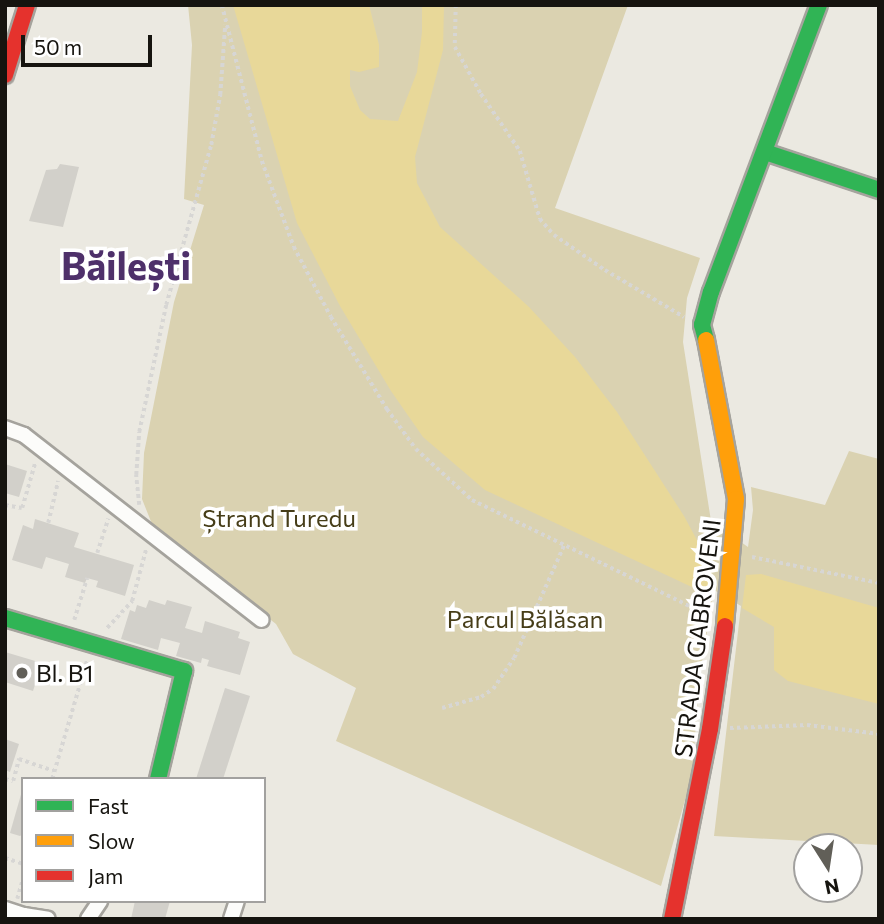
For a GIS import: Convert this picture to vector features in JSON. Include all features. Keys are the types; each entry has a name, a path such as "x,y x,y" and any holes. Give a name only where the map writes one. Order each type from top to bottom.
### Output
{"street":[{"path":"5,75 27,5"},
{"name":"STRADA GABROVENI","path":"672,919 719,670 733,552 736,499 718,393 702,325 711,292 819,5"},
{"path":"765,152 879,190"},
{"path":"5,428 24,435 262,620"},
{"path":"5,618 184,671 158,777"},
{"path":"88,919 99,903"},
{"path":"16,914 48,919"}],"path":[{"path":"222,5 261,161 294,247 331,317 387,409 416,449 472,500 725,624"},
{"path":"456,5 455,47 481,94 520,151 540,219 554,235 605,270 672,311 702,325"},
{"path":"52,777 92,644 132,601 145,528 136,475 139,432 166,305 211,145 220,95 225,18"},
{"path":"5,505 22,508 40,447"},
{"path":"48,523 62,465"},
{"path":"97,554 113,503"},
{"path":"442,708 481,696 493,689 514,658 564,545"},
{"path":"733,552 879,583"},
{"path":"69,637 87,578"},
{"path":"710,729 807,725 879,734"},
{"path":"5,779 13,781 19,759 54,771"},
{"path":"16,914 21,888"}],"green space":[{"name":"Parcul Bălăsan","path":"188,5 628,5 555,208 700,258 687,298 683,342 711,521 748,547 753,510 751,487 825,505 849,451 879,459 879,845 863,844 863,833 793,833 793,840 714,836 741,606 714,590 700,674 692,775 661,886 336,741 356,688 293,654 276,624 172,543 156,534 142,499 144,453 174,302 204,205 184,199 192,45"}],"shaded area":[{"path":"233,5 369,5 379,45 379,67 359,72 350,70 350,86 360,110 370,119 398,121 417,72 422,5 444,5 443,50 415,157 417,183 440,227 529,307 575,357 617,412 684,516 712,568 711,596 485,490 423,437 391,391 340,306 297,223"},
{"path":"761,574 879,608 879,704 788,681 774,670 774,627 742,608 746,575"}],"building":[{"path":"60,164 79,167 63,227 29,221 46,170 57,169"},
{"path":"5,464 27,471 19,497 5,493"},
{"path":"35,519 79,533 74,547 134,565 125,596 96,587 98,581 87,578 85,583 65,577 69,564 46,557 42,569 12,560 23,525 33,529"},
{"path":"149,600 165,605 167,600 192,607 185,628 202,633 205,621 240,632 238,638 250,642 240,675 207,666 209,660 202,658 201,663 176,656 180,643 161,638 158,650 121,639 130,610 135,612 137,605 146,608"},
{"name":"Bl. B1","path":"5,652 42,663 33,691 5,682"},
{"path":"225,688 250,696 224,777 197,777"},
{"path":"5,739 19,744 10,772 5,770"},
{"path":"21,794 21,835 10,833"},
{"path":"135,903 169,903 165,919 131,919"}],"traffic: fast":[{"path":"706,340 702,325 711,292 819,5"},
{"path":"765,152 879,190"},
{"path":"5,618 184,671 158,777"}],"traffic: slow":[{"path":"706,340 736,499 725,626"}],"traffic: jam":[{"path":"5,75 27,5"},
{"path":"672,919 710,729 725,626"}],"place":[{"name":"Bl. B1","path":"22,673"}],"district":[{"name":"Băilești","path":"126,265"}],"park label":[{"name":"Ștrand Turedu","path":"279,518"}]}
